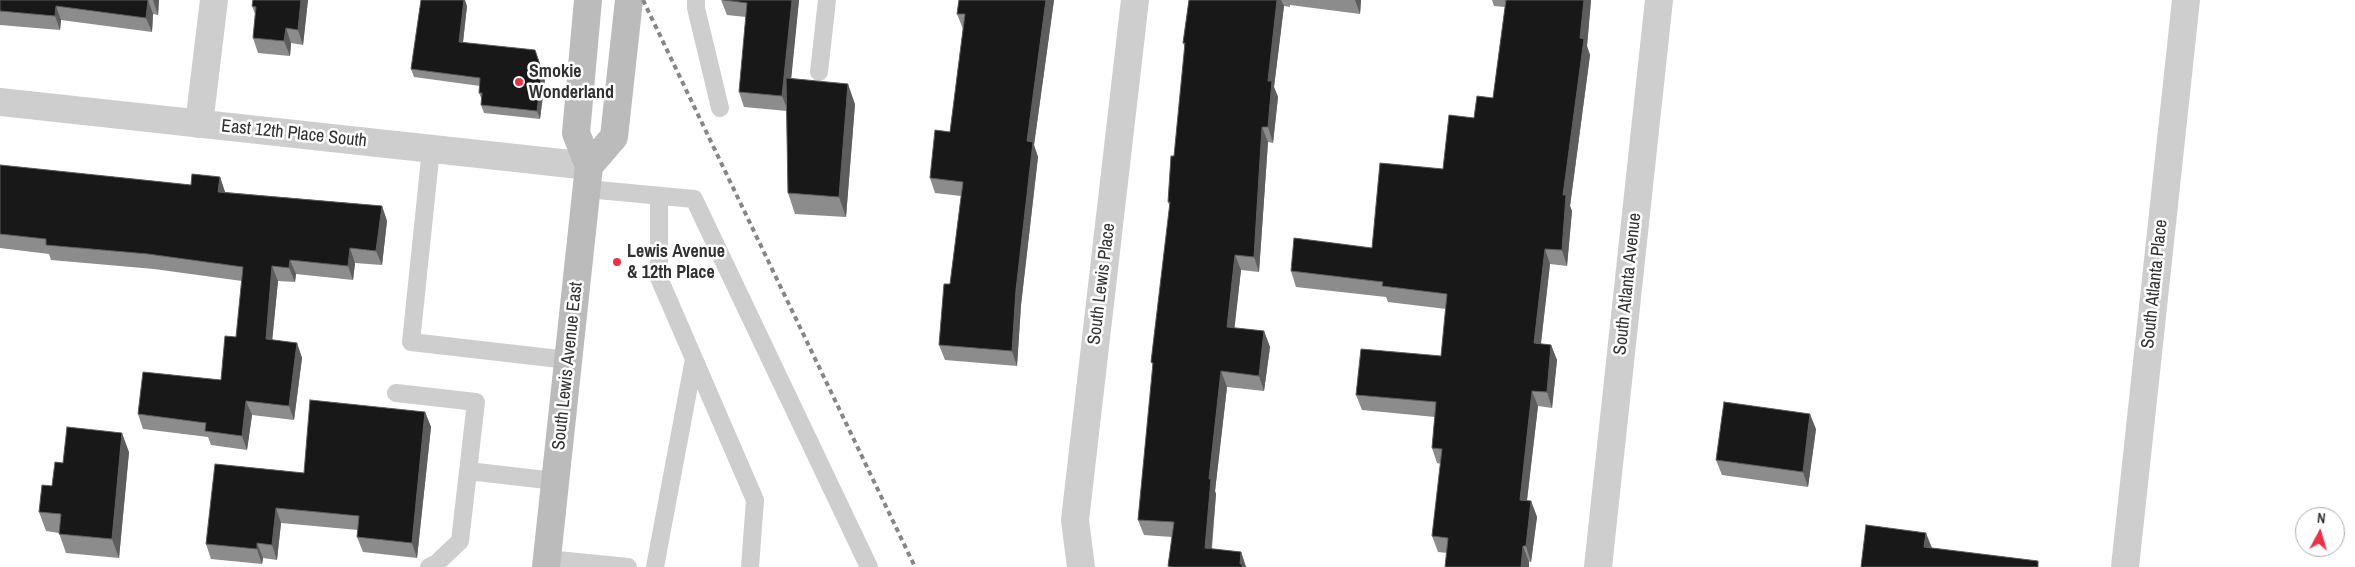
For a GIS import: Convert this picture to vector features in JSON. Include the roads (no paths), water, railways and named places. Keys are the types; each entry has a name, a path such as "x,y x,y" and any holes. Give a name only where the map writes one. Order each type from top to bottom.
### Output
{"street":[{"path":"199,124 214,0"},
{"path":"588,178 614,137 629,0"},
{"name":"South Lewis Place","path":"1081,567 1074,520 1135,0"},
{"name":"South Atlanta Avenue","path":"1598,567 1659,0"},
{"name":"South Atlanta Place","path":"2125,567 2186,0"},
{"name":"South Lewis Avenue East","path":"547,563 588,178 576,132 583,4"},
{"name":"East 12th Place South","path":"0,102 431,149 588,178"}],"lane":[{"path":"696,0 696,8 720,108"},
{"path":"819,72 827,0"},
{"path":"431,149 411,342 568,360"},
{"path":"588,178 659,196 694,199 869,567"},
{"path":"659,196 659,278 755,500 750,567"},
{"path":"654,567 694,359"},
{"path":"396,393 476,402 460,541 437,563 429,567"},
{"path":"468,471 556,481"},
{"path":"547,563 622,567"}],"railway":[{"path":"643,0 915,567"}],"place":[{"name":"Smokie Wonderland","path":"519,82"},
{"name":"Lewis Avenue & 12th Place","path":"617,262"}]}
